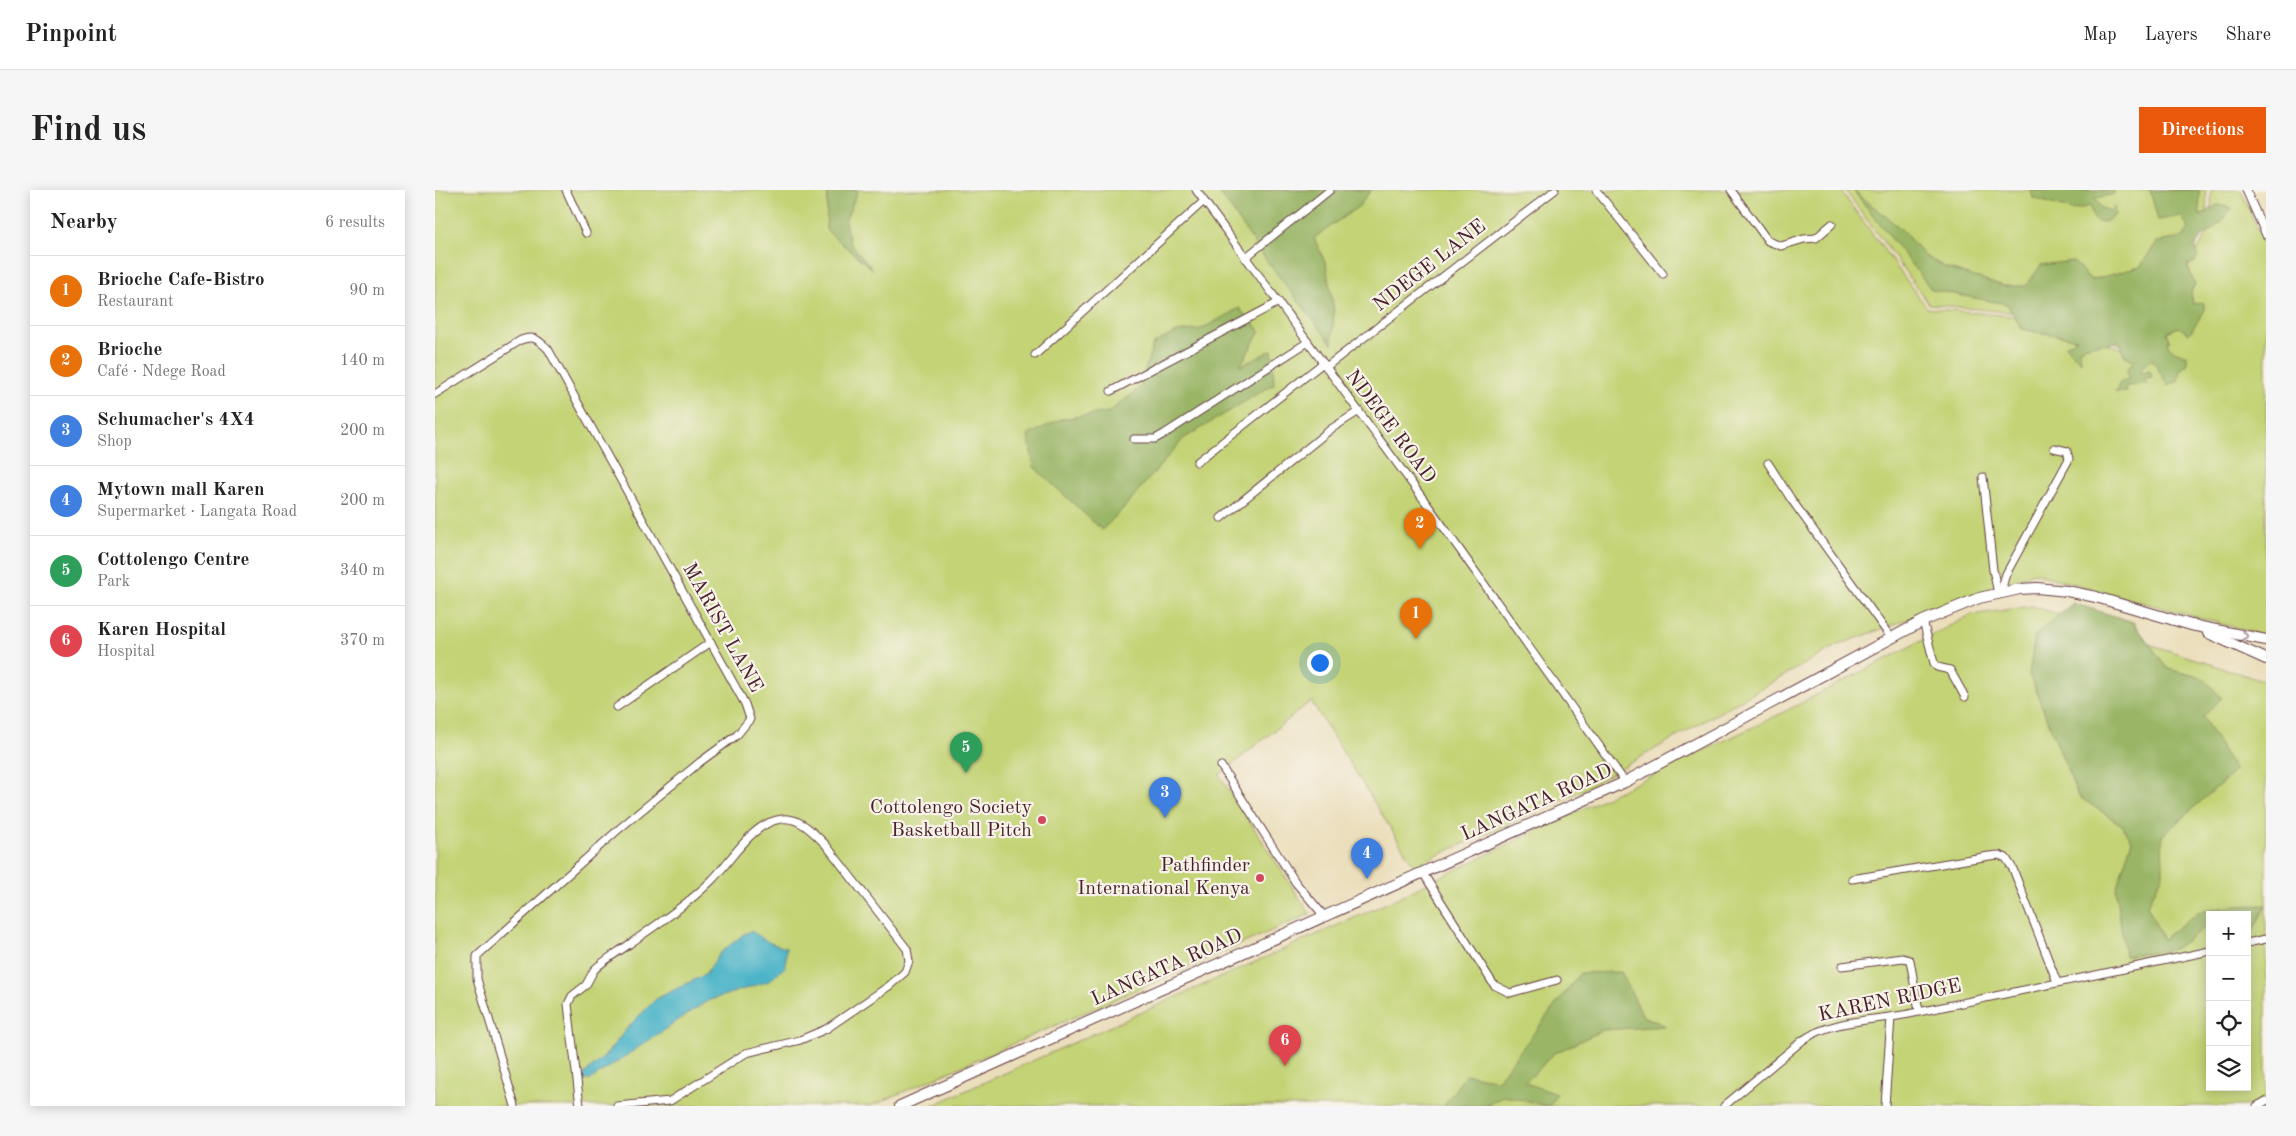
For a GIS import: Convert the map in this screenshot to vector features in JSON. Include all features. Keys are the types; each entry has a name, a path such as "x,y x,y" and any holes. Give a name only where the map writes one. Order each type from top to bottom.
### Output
{"main road":[{"name":"LANGATA ROAD","path":"900,1106 1625,782 1923,621 1979,598 2037,588 2067,591 2096,597 2191,625 2266,640"},
{"name":"LANGATA ROAD","path":"2191,625 2266,659"}],"street":[{"path":"566,190 586,233"},
{"name":"NDEGE ROAD","path":"1196,190 1435,515 1625,782"},
{"path":"1245,258 1330,190"},
{"name":"NDEGE LANE","path":"1197,462 1555,190"},
{"path":"1596,190 1663,274"},
{"path":"1731,190 1768,241 1775,245 1781,246 1804,239 1816,238 1832,224"},
{"path":"2246,190 2266,235"},
{"path":"1035,355 1204,201"},
{"path":"1111,390 1279,302"},
{"name":"MARIST LANE","path":"435,394 521,340 531,337 537,338 548,349 745,704 750,719 748,724 737,735 700,762 619,828 477,956 477,979 515,1106"},
{"path":"1134,439 1155,439 1308,342"},
{"path":"1221,518 1331,429 1359,411"},
{"path":"2001,593 2006,574 2069,459 2067,451 2054,448"},
{"path":"1768,464 1892,639"},
{"path":"1983,477 1993,570 2001,593"},
{"path":"1923,621 1934,663 1937,667 1950,670 1965,696"},
{"path":"617,707 711,642"},
{"path":"1221,766 1297,883 1325,917"},
{"path":"580,1106 568,1004 572,996 586,985 594,970 702,889 730,861 756,830 769,822 782,818 791,819 811,830 826,845 907,949 909,961 905,972 889,986 826,1029 800,1040 746,1053 670,1101 617,1106"},
{"path":"1852,879 1989,856 1999,855 2006,858 2020,886 2057,982"},
{"path":"1423,873 1494,985 1510,993 1557,980"},
{"path":"2251,942 2266,939"},
{"name":"KAREN RIDGE","path":"1724,1106 1813,1033 1834,1026 1891,1017 2206,952"},
{"path":"1842,966 1903,958 1910,960 1919,1011"},
{"path":"1883,1105 1891,1017"},
{"path":"2257,1106 2266,1101"}],"green space":[{"path":"435,190 1840,190 1927,308 2033,318 2137,354 2212,226 2211,190 2241,190 2266,249 2266,636 2034,573 1838,645 1581,791 1414,866 1311,701 1219,775 1310,914 871,1106 435,1106"},
{"path":"828,190 858,190 845,222 850,243 873,270 826,230"},
{"path":"1218,190 1371,190 1359,206 1314,238 1326,264 1334,311 1332,344 1266,260"},
{"path":"1845,190 2206,190 2207,219 2135,350 2036,315 1929,304"},
{"path":"1853,190 1900,228 1925,256 1946,268 2004,286 2026,286 2041,265 2073,261 2091,280 2140,267 2157,242 2182,238 2189,229 2181,216 2158,220 2150,190 2199,190 2200,216 2218,205 2232,208 2219,224 2198,241 2195,246 2198,255 2195,262 2187,265 2195,284 2191,292 2193,304 2203,302 2205,310 2189,334 2179,327 2167,332 2170,340 2167,344 2174,351 2187,356 2187,365 2180,370 2178,381 2168,386 2152,359 2142,367 2140,373 2150,370 2152,377 2142,379 2148,384 2126,386 2127,392 2115,392 2121,381 2129,379 2127,371 2135,361 2124,355 2120,341 2091,345 2080,349 2081,362 2065,346 2077,339 2022,329 2007,304 1932,290"},
{"path":"2031,190 2114,190 2114,194 2095,198 2101,208 2111,211 2114,206 2115,215 2105,222 2096,221 2092,215 2091,206 2072,210 2033,198"},
{"path":"1239,308 1260,331 1240,366 1272,350 1274,384 1183,439 1121,511 1102,530 1034,467 1028,435 1061,419 1109,412 1139,389 1153,344 1177,332 1202,329"},
{"path":"2073,603 2133,622 2168,669 2203,678 2222,698 2203,717 2235,771 2162,836 2163,874 2147,906 2163,939 2198,912 2234,906 2266,905 2253,931 2251,931 2251,911 2206,911 2206,928 2174,949 2125,956 2116,889 2132,841 2122,825 2078,796 2029,674 2035,635"},
{"path":"2032,606 2266,682 2266,1106 931,1106 1372,910 1778,715 1971,615"},
{"path":"1621,972 1643,1016 1666,1026 1603,1030 1553,1054 1525,1083 1557,1094 1549,1106 1504,1096 1487,1105 1489,1106 1444,1106 1466,1074 1498,1080 1580,973"}],"water":[{"path":"751,931 770,943 786,948 786,966 769,981 707,1001 590,1080 583,1080 584,1074 603,1058 629,1026 656,999 706,974 720,953 744,934"}],"place":[{"name":"Brioche","path":"1420,549"},
{"name":"Brioche Cafe-Bistro","path":"1416,639"},
{"name":"Cottolengo Centre","path":"966,773"},
{"name":"Schumacher's 4X4","path":"1165,818"},
{"name":"Cottolengo Society Basketball Pitch","path":"1042,820"},
{"name":"Pathfinder International Kenya","path":"1260,878"},
{"name":"Mytown mall Karen","path":"1367,879"},
{"name":"Karen Hospital","path":"1285,1066"}]}
